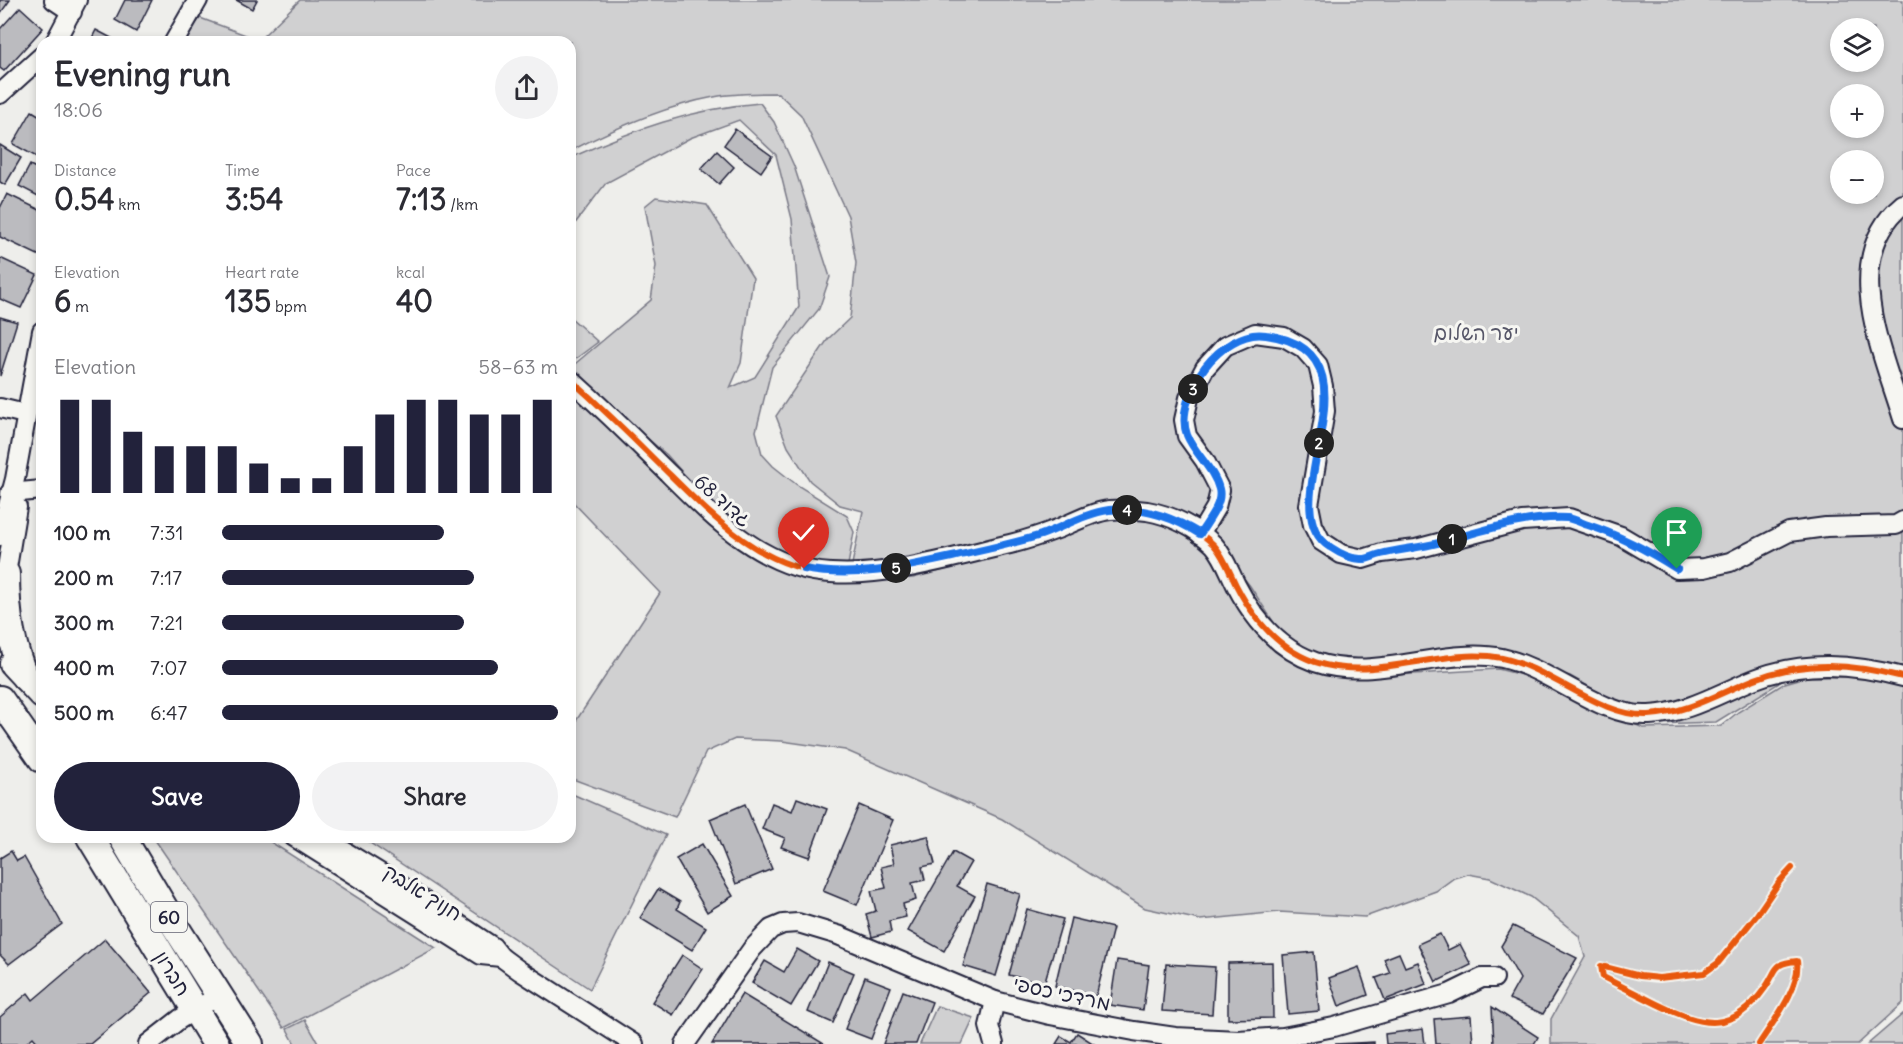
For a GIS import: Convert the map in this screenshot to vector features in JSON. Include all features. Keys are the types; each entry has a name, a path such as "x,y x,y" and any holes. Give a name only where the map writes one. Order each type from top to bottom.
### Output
{"highway":[{"path":"3,582 9,622 20,666 34,686"},
{"path":"0,651 34,686"},
{"path":"0,699 36,750"},
{"name":"חברון","path":"94,843 195,1010"},
{"name":"60","path":"126,843 250,1044"},
{"name":"60","path":"195,1010 216,1044"}],"street":[{"path":"54,0 74,6 58,36"},
{"path":"177,36 198,0"},
{"path":"0,94 36,61"},
{"path":"1903,204 1891,214 1878,235 1869,267 1869,295 1880,345 1903,419"},
{"path":"1200,534 1216,507 1220,490 1205,461 1187,436 1184,420 1189,398 1205,368 1226,346 1255,333 1284,337 1303,348 1318,365 1325,411 1309,505 1313,525 1321,541 1341,554 1364,559 1382,553 1416,549 1522,520 1569,518 1621,536 1677,569 1704,568 1730,562 1789,532 1826,527 1896,525 1903,521"},
{"path":"0,536 14,488 36,361"},
{"name":"גדוד 68","path":"576,385 701,505 733,532 756,549 804,569 829,573 892,569 1014,543 1109,510 1149,511 1177,520 1215,546 1262,625 1283,645 1316,663 1364,668 1458,657 1484,656 1506,659 1541,673 1610,707 1645,716 1706,702 1778,670 1837,665 1870,669 1903,677"},
{"path":"0,408 25,414"},
{"path":"14,488 36,480"},
{"path":"14,488 36,490"},
{"path":"3,582 16,523 14,488"},
{"name":"חנוך אלבק","path":"304,843 481,955 501,957"},
{"name":"חנוך אלבק","path":"331,843 403,887 493,947 501,957 634,1044"},
{"name":"מרדכי כספי","path":"685,1044 763,935 783,924 805,924 838,935 995,1001 1050,1015 1175,1037 1238,1040 1283,1036 1334,1027 1449,994 1482,978 1494,978"},
{"path":"148,1044 166,1029 220,995"},
{"path":"994,1044 989,1026 995,1001"}],"green space":[{"name":"יער השלום","path":"300,0 1903,0 1903,675 1800,670 1716,722 1655,724 1570,676 1514,661 1417,671 1310,662 1278,629 1250,586 1202,525 1134,501 1115,504 948,555 851,569 863,511 840,505 810,481 788,447 776,416 828,339 850,318 856,263 848,216 801,115 778,93 746,94 722,96 677,106 622,127 576,148 576,36 263,36"},
{"name":"יער השלום","path":"200,18 248,36 187,36"},
{"path":"760,103 774,122 794,166 830,277 819,309 772,367 756,431 762,454 773,466 797,485 847,516 854,532 848,565 786,560 751,537 710,504 667,455 576,378 576,363 651,300 656,266 645,206 656,197 707,205 753,278 741,363 730,388 755,377 799,307 792,219 776,155 739,120 690,138 606,183 576,222 576,156 663,122 735,106"},
{"path":"576,322 598,342 576,358"},
{"path":"576,393 783,569 807,580 913,578 1010,553 1099,520 1133,518 1156,521 1192,535 1206,548 1254,627 1363,677 1498,669 1530,677 1643,728 1721,726 1738,712 1785,683 1806,677 1865,677 1903,685 1903,1003 1858,1044 1551,1044 1551,1019 1585,957 1579,936 1531,897 1490,878 1468,874 1454,878 1436,891 1365,917 1279,912 1200,920 1145,908 1002,819 845,750 782,741 735,739 706,752 675,817 576,780 576,721 660,593 576,505"},
{"path":"576,796 666,835 590,989 370,843 576,843"},
{"path":"157,843 272,843 436,948 284,1028"},
{"path":"937,1006 974,1018 962,1044 920,1044"},
{"path":"1903,1014 1903,1044 1868,1044"},
{"path":"305,1020 319,1044 295,1044 287,1029"}],"building":[{"path":"0,0 10,0 0,14"},
{"path":"125,0 152,0 136,32 115,20"},
{"path":"236,0 257,0 252,9"},
{"path":"20,7 43,28 4,71 0,68 0,29"},
{"path":"96,30 108,36 93,36"},
{"path":"32,111 36,113 36,157 13,144"},
{"path":"735,129 772,156 761,172 724,145"},
{"path":"0,145 21,158 5,185 0,182"},
{"path":"717,151 734,167 719,184 701,169"},
{"path":"30,165 36,168 36,195 19,186"},
{"path":"7,194 36,208 36,254 0,237 0,208"},
{"path":"0,258 36,275 21,308 0,299"},
{"path":"0,317 17,322 0,376"},
{"path":"797,798 827,809 809,857 781,847 785,838 762,829 772,803 792,811"},
{"path":"745,804 772,869 736,884 710,819"},
{"path":"859,805 893,820 857,905 823,891"},
{"path":"928,836 935,864 922,867 925,880 912,883 916,900 903,904 906,917 889,921 891,932 872,937 866,914 876,911 871,891 886,888 881,867 894,864 890,845"},
{"path":"702,844 733,896 707,912 676,859"},
{"path":"11,851 17,861 24,857 62,924 9,964 0,955 0,858"},
{"path":"953,852 971,862 957,886 975,896 944,951 908,931"},
{"path":"987,884 1020,894 996,976 963,966"},
{"path":"658,889 680,902 677,909 706,927 692,950 640,918"},
{"path":"1027,909 1063,919 1044,984 1009,975"},
{"path":"1071,918 1113,928 1096,996 1055,986"},
{"path":"1513,926 1577,958 1543,1014 1509,999 1520,979 1501,946"},
{"path":"1440,934 1448,950 1460,944 1471,965 1436,982 1418,944"},
{"path":"105,939 151,993 90,1044 39,1044 33,1037 25,1044 0,1044 0,1017 28,993 33,1000"},
{"path":"797,949 818,961 791,1006 752,983 765,961 784,972"},
{"path":"1314,952 1319,1011 1288,1014 1283,955"},
{"path":"1399,953 1405,967 1418,962 1426,984 1385,1000 1376,978 1390,973 1384,959"},
{"path":"682,955 703,969 673,1015 652,1002"},
{"path":"1117,960 1149,965 1143,1010 1110,1005"},
{"path":"828,962 854,973 833,1023 808,1012"},
{"path":"1272,962 1273,1018 1228,1019 1228,963"},
{"path":"1166,964 1215,967 1212,1014 1162,1011"},
{"path":"1359,967 1368,995 1339,1006 1329,978"},
{"path":"865,977 891,987 871,1039 845,1029"},
{"path":"903,991 932,1002 916,1044 883,1044"},
{"path":"742,994 824,1044 712,1044"},
{"path":"1492,1007 1538,1037 1534,1044 1494,1044"},
{"path":"1471,1016 1473,1044 1436,1044 1434,1019"},
{"path":"1423,1029 1425,1044 1386,1044 1385,1034"},
{"path":"1077,1033 1094,1044 1056,1044 1061,1036 1071,1042"},
{"path":"1374,1042 1374,1044 1335,1044"}],"cycle path":[{"path":"576,385 714,517 735,534 780,561 805,569 831,573 898,569 1023,541 1104,511 1147,511 1183,523 1214,545 1224,559 1250,609 1268,631 1289,649 1315,662 1361,669 1456,657 1502,658 1520,663 1613,709 1631,714 1649,715 1703,702 1755,679 1792,669 1847,667 1903,677"},
{"path":"1759,1044 1790,993 1795,982 1797,961 1776,968 1765,988 1741,1013 1728,1020 1716,1022 1702,1021 1673,1012 1603,977 1601,966 1640,976 1659,978 1704,973 1718,963 1792,868"}],"route":[{"path":"804,569 829,573 882,571 1014,543 1109,510 1149,511 1177,520 1200,534 1216,507 1220,490 1205,461 1187,436 1184,420 1189,398 1205,368 1226,346 1255,333 1284,337 1303,348 1318,365 1325,411 1309,505 1313,525 1321,541 1341,554 1364,559 1382,553 1416,549 1522,520 1569,518 1621,536 1677,569"}]}
